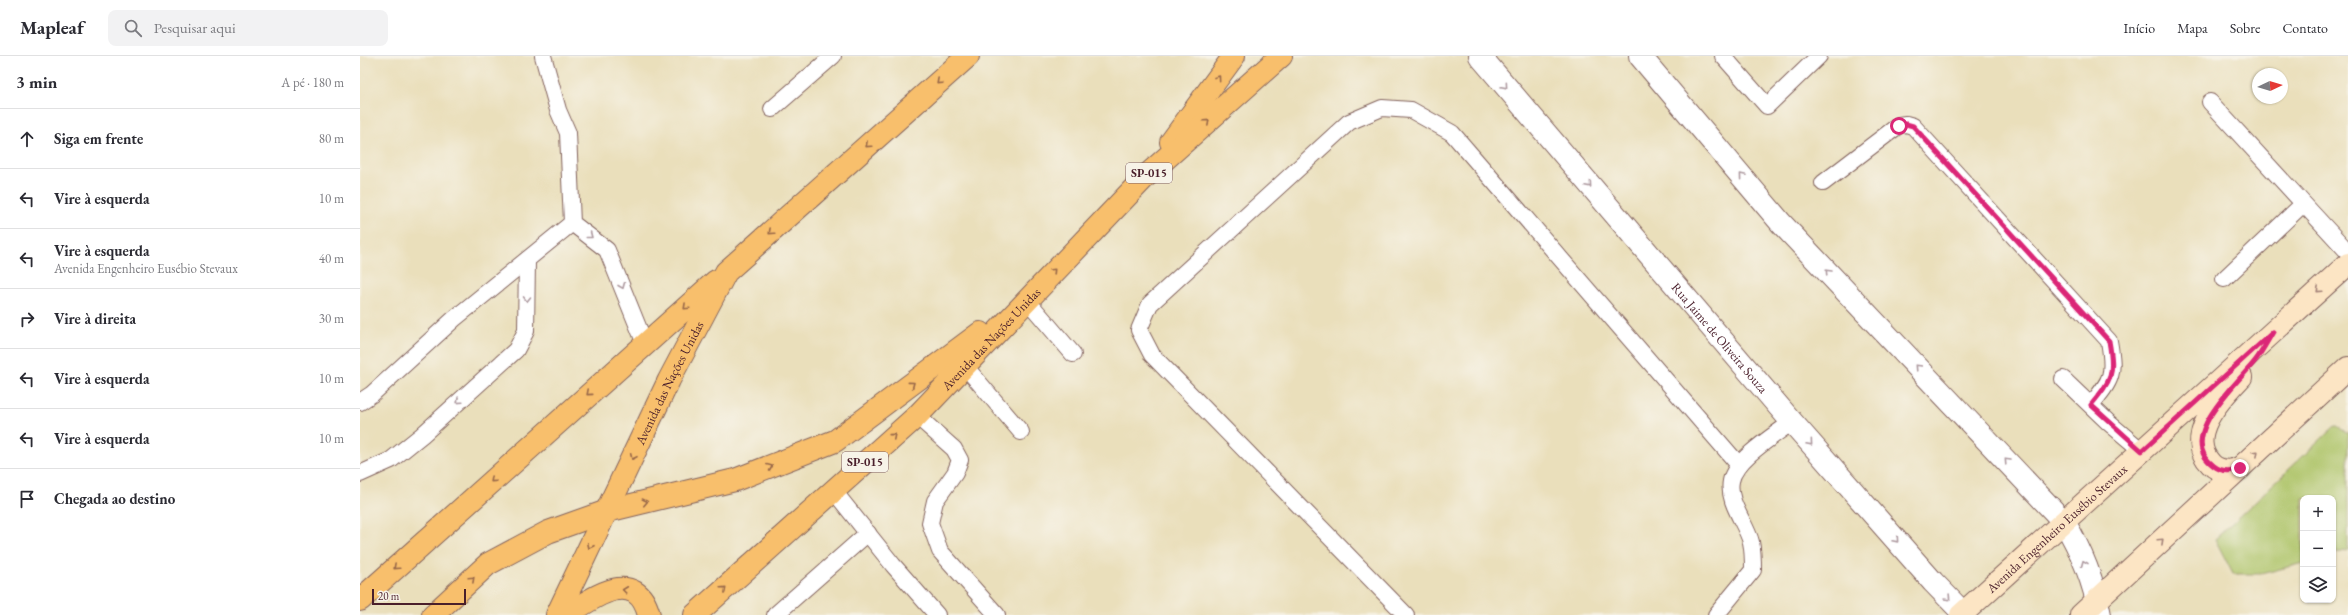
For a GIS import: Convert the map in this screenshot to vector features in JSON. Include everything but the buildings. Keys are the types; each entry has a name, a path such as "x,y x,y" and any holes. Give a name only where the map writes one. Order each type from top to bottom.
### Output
{"highway":[{"name":"Avenida das Nações Unidas","path":"558,615 670,380 726,272 968,56"},
{"path":"1145,177 1234,56"},
{"name":"Avenida das Nações Unidas","path":"698,614 833,490 917,416 1026,299 1145,177 1281,56"},
{"path":"360,600 726,272"},
{"path":"433,615 488,564 548,532 607,511 735,480 835,441 1026,299"},
{"path":"567,615 607,591 624,588 638,593 646,603 649,615"}],"main road":[{"name":"Avenida Engenheiro Eusébio Stevaux","path":"1963,614 2348,264"},
{"path":"2240,468 2225,471 2212,465 2202,447 2203,431 2209,416 2255,361 2273,332"},
{"path":"2081,615 2099,607 2240,468 2348,368"}],"street":[{"name":"Rua Jaime de Oliveira Souza","path":"1480,56 1792,422 1963,614"},
{"path":"1640,56 1782,223 2064,522 2075,540 2099,607"}],"lane":[{"path":"544,56 558,110 568,134 572,223 607,250 645,344"},
{"path":"772,109 833,56"},
{"path":"1723,56 1767,106 1819,56"},
{"path":"2210,102 2348,252"},
{"path":"1406,615 1152,355 1140,330 1150,304 1349,122 1382,108 1411,110 1452,133 1739,465"},
{"path":"1823,183 1899,126 1906,124 1913,126 2109,341 2113,362 2110,381 2091,405"},
{"path":"2224,279 2303,204"},
{"path":"360,402 372,394 454,319 572,223"},
{"path":"360,474 390,460 422,435 516,350 526,331 527,260"},
{"path":"1026,299 1073,354"},
{"path":"964,365 1022,432"},
{"path":"2063,379 2142,451"},
{"path":"917,416 954,449 960,460 955,473 935,501 930,523 940,551 997,615"},
{"path":"1716,615 1753,570 1751,542 1733,499 1730,481 1739,465 1761,444 1792,422"},
{"path":"833,490 936,615"},
{"path":"775,615 868,533"}],"green space":[{"path":"2335,426 2348,433 2348,550 2336,553 2336,495 2300,495 2300,564 2261,574 2233,574 2215,539"}],"route":[{"path":"1899,126 1906,124 1913,126 2109,341 2113,362 2110,381 2091,405 2109,423 2142,451 2273,332 2255,361 2229,390 2209,416 2203,431 2202,447 2207,459 2212,465 2225,471 2233,471 2240,468"}]}
